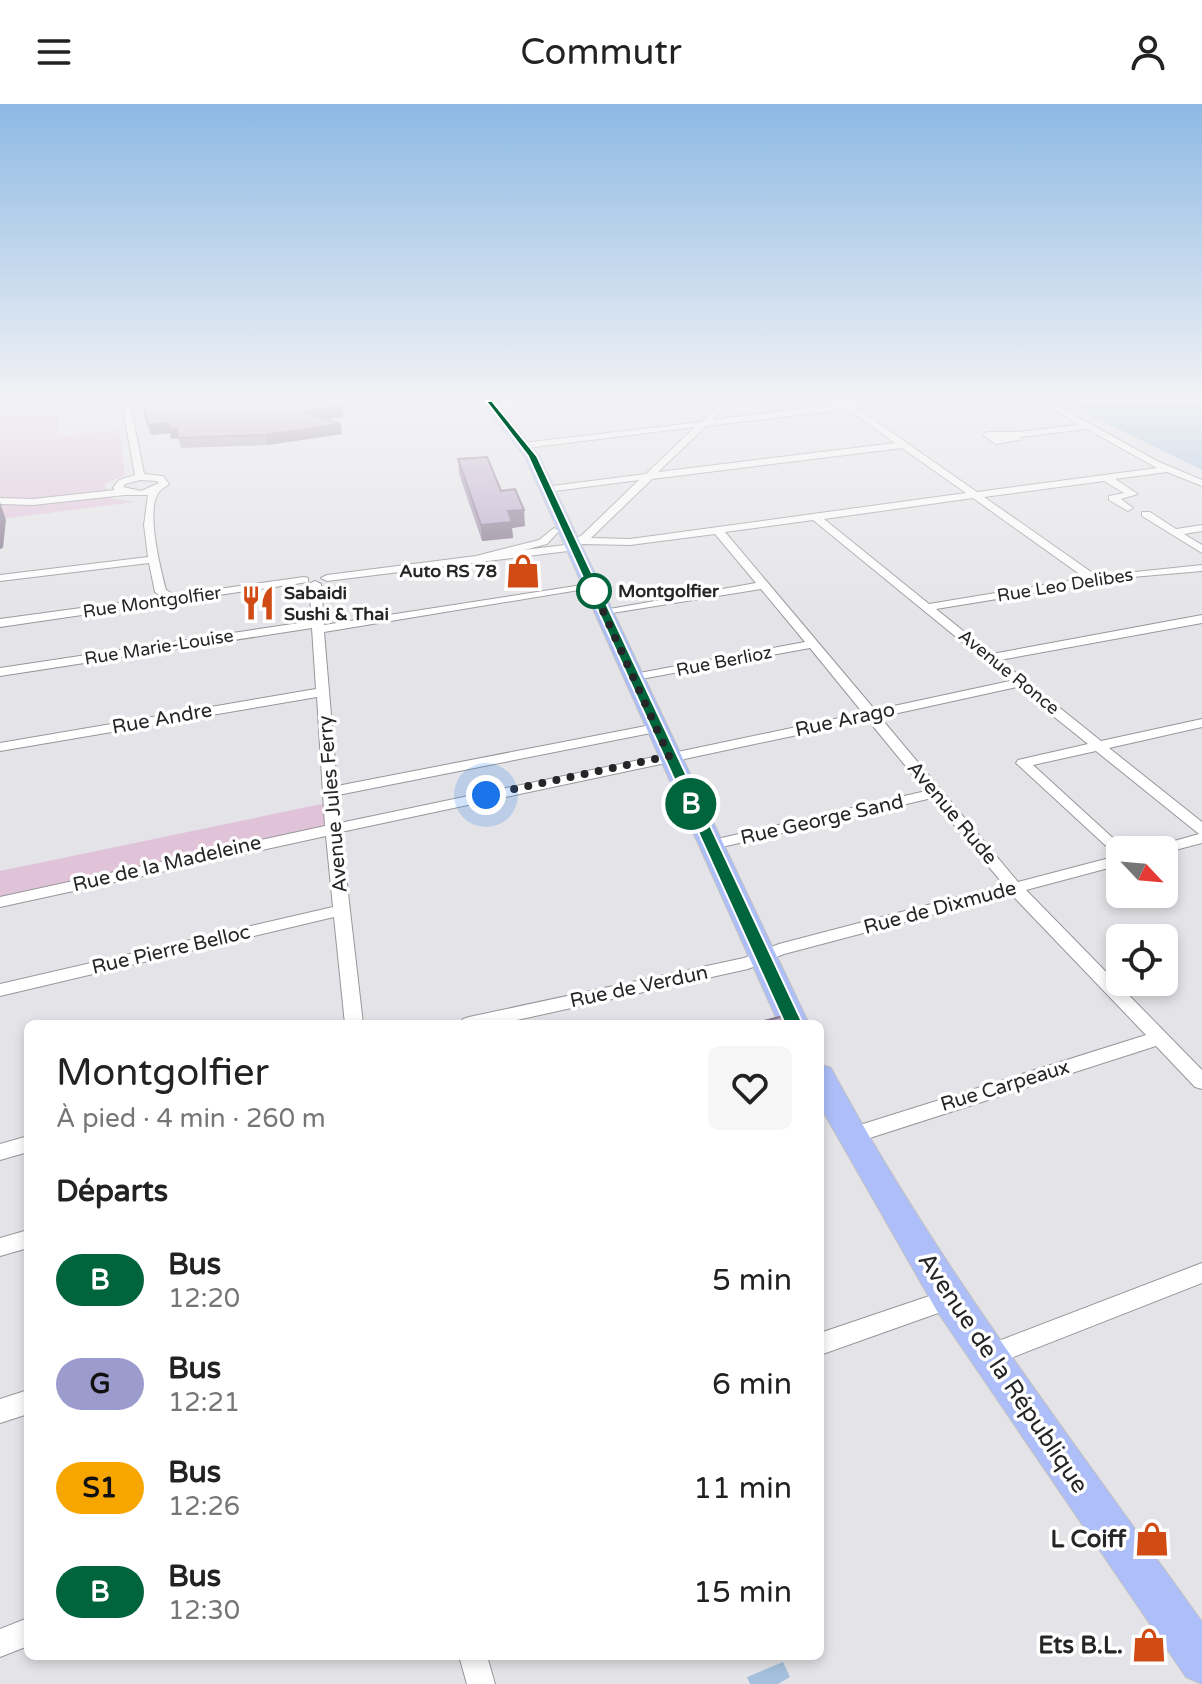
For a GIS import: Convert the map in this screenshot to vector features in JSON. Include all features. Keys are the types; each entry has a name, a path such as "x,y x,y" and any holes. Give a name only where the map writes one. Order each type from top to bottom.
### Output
{"main road":[{"path":"527,477 554,531 574,547"},
{"path":"541,477 792,1020"},
{"name":"Avenue de la République","path":"824,1084 851,1136 950,1299 1200,1654"}],"street":[{"path":"0,501 40,502 127,489 140,477 163,480 164,484 155,490 148,506 161,592 171,597"},
{"path":"547,489 650,477"},
{"path":"574,547 650,477"},
{"path":"948,477 1093,579"},
{"path":"574,547 1115,477"},
{"path":"1106,478 1133,494 1112,498 1128,508"},
{"path":"127,489 148,506"},
{"path":"0,490 45,495 155,490"},
{"path":"1146,514 1202,550"},
{"name":"Avenue Ronce","path":"814,516 1202,830"},
{"path":"1174,532 1202,528"},
{"name":"Avenue Rude","path":"718,530 1015,889 1202,1082"},
{"name":"Rue Montgolfier","path":"476,559 543,542 554,531"},
{"path":"593,532 612,543"},
{"name":"Rue Montgolfier","path":"0,623 141,604 171,597 574,547"},
{"path":"0,578 155,559"},
{"name":"Rue Leo Delibes","path":"929,607 1093,579 1202,568"},
{"name":"Avenue Jules Ferry","path":"315,581 333,827 354,1020"},
{"name":"Rue Marie-Louise","path":"0,672 591,585"},
{"path":"604,613 763,585"},
{"path":"992,658 1202,619"},
{"name":"Rue Berlioz","path":"634,678 814,644"},
{"name":"Rue Arago","path":"333,827 1021,682"},
{"name":"Rue Andre","path":"0,747 323,692"},
{"path":"1106,839 1023,763 1202,723"},
{"path":"331,792 656,728"},
{"name":"Rue George Sand","path":"709,845 935,793"},
{"name":"Rue de la Madeleine","path":"0,902 333,827"},
{"path":"1178,845 1202,838"},
{"name":"Rue de Dixmude","path":"761,958 779,950 1106,864"},
{"name":"Rue Pierre Belloc","path":"0,990 342,910"},
{"name":"Rue de Verdun","path":"487,1020 761,958"},
{"name":"Rue Carpeaux","path":"851,1136 1159,1038"},
{"path":"0,1152 24,1145"},
{"path":"0,1247 24,1240"},
{"path":"988,1356 1202,1273"},
{"path":"824,1343 950,1299"},
{"path":"0,1411 24,1403"},
{"path":"0,1643 24,1634"},
{"path":"474,1660 481,1684"}],"shaded area":[{"path":"0,477 121,477 105,484 109,498 135,502 0,519"},
{"path":"331,802 333,827 0,902 0,871"}],"water":[{"path":"783,1662 790,1677 778,1684 750,1684 747,1677"}],"building":[{"path":"464,477 495,477 501,491 515,489 524,510 508,511 512,522 481,525"},
{"path":"787,1015 790,1020 768,1020"}],"bus line":[{"name":"B","path":"541,477 792,1020"}],"place":[{"name":"Auto RS 78","path":"523,571"},
{"name":"Montgolfier","path":"594,591"},
{"name":"Sabaidi Sushi & Thai","path":"258,603"},
{"name":"L Coiff","path":"1152,1539"},
{"name":"Ets B.L.","path":"1149,1645"}],"route":[{"path":"486,795 669,756 594,591"}]}
